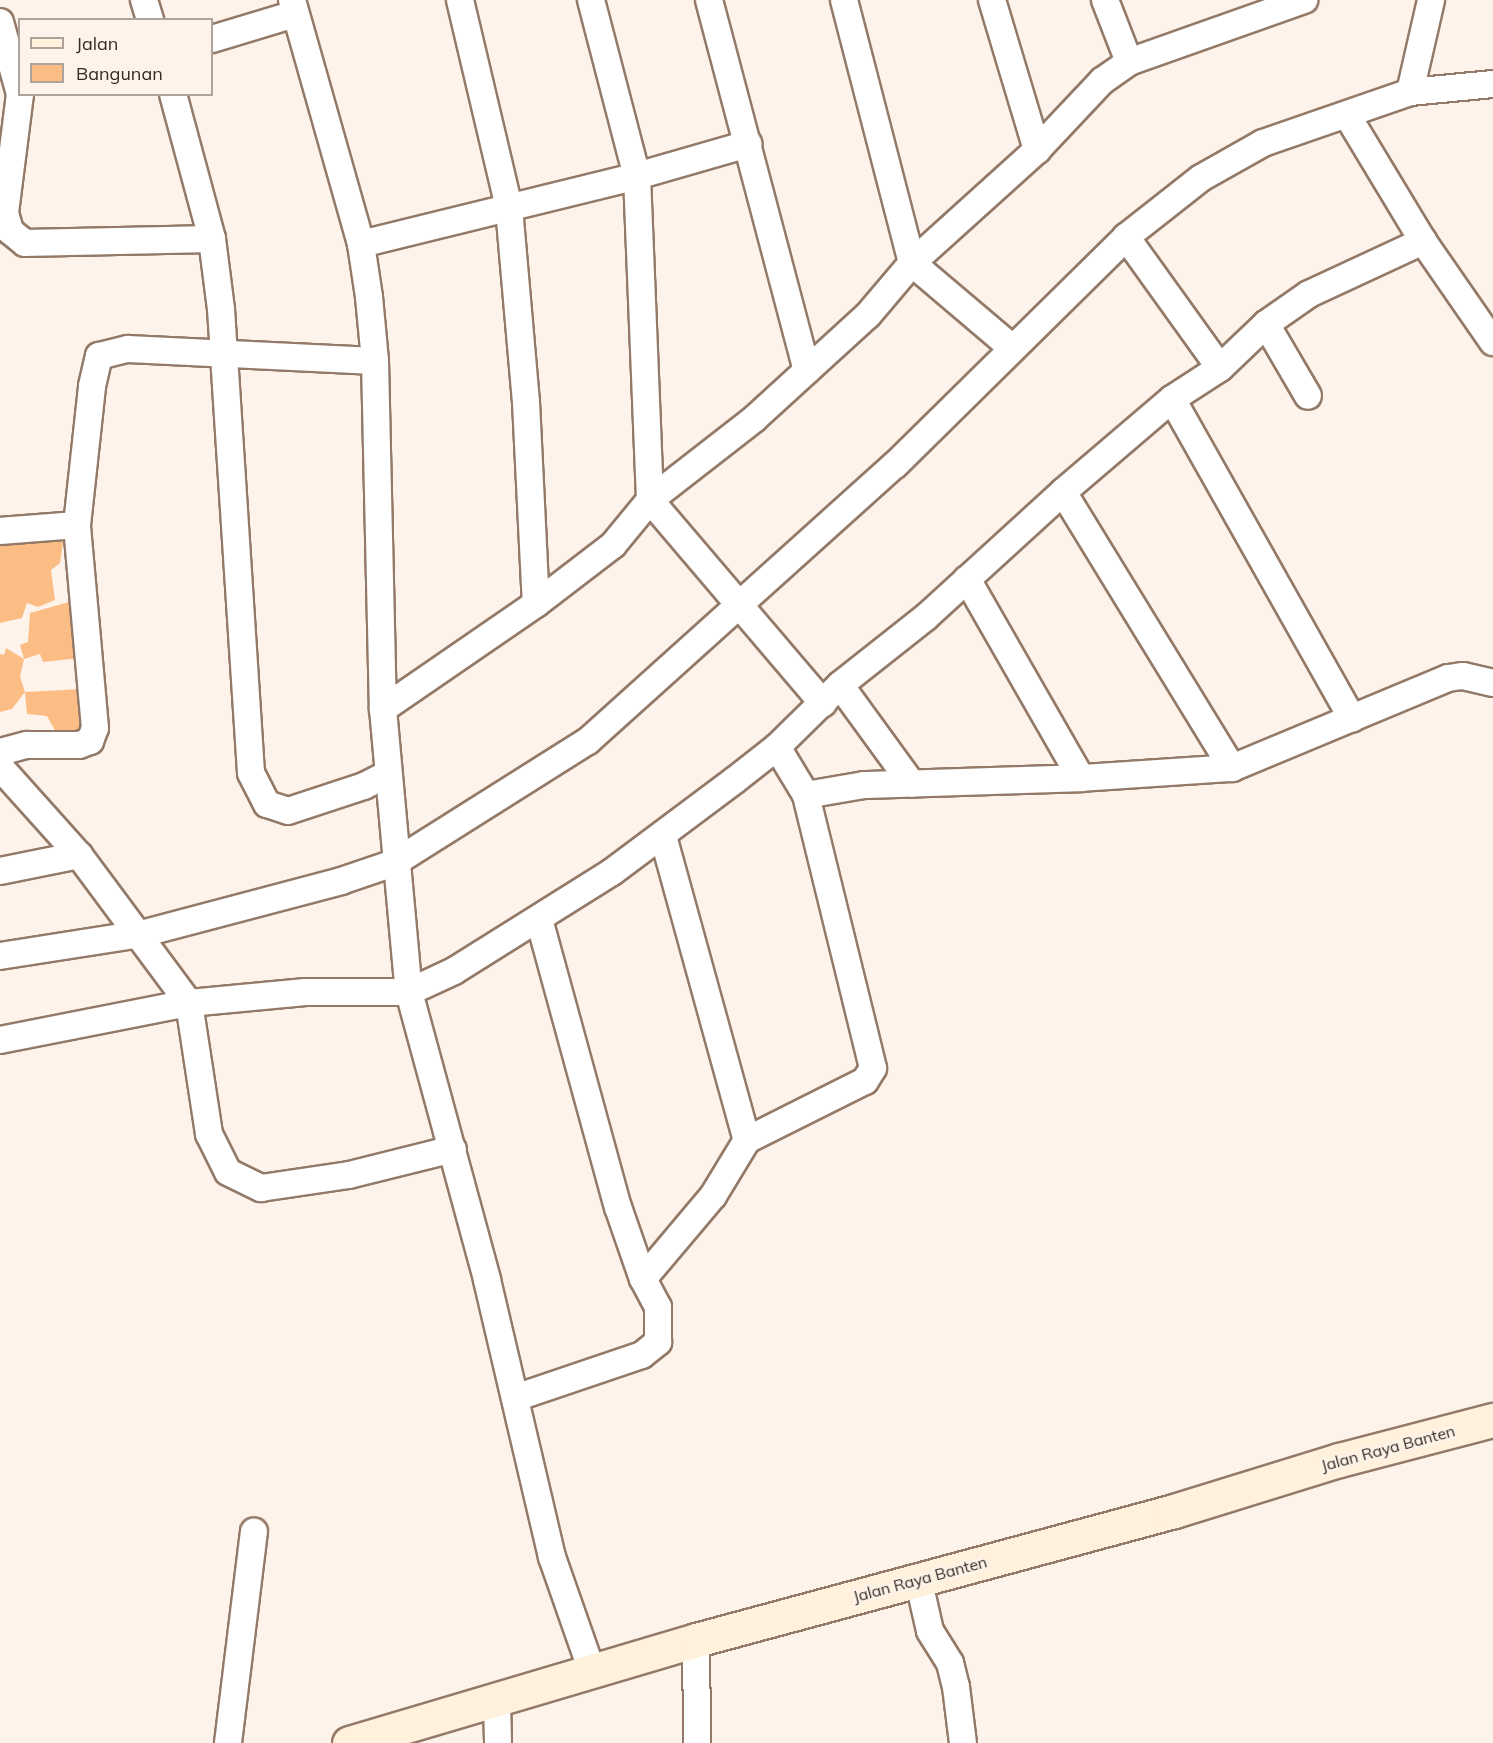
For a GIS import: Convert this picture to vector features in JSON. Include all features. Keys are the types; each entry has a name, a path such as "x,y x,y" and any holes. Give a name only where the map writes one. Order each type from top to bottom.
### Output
{"main road":[{"name":"Jalan Raya Banten","path":"349,1743 497,1701 696,1640 918,1578 1174,1511 1339,1460 1493,1420"}],"street":[{"path":"144,0 149,18"},
{"path":"460,0 509,208 526,402 536,604"},
{"path":"591,0 637,176 650,500 741,606 831,694 912,784"},
{"path":"709,0 807,370"},
{"path":"844,0 912,263 1011,347"},
{"path":"992,0 1037,150"},
{"path":"1105,0 1129,62"},
{"path":"383,709 536,604 613,545 650,500 754,419 868,315 912,263 1037,150 1102,81 1129,62 1304,0"},
{"path":"1410,92 1431,0"},
{"path":"213,39 293,7 361,244 375,361 383,709 394,863 409,992 453,1149 552,1557 592,1671"},
{"path":"0,22 18,97 5,213 5,232 25,243 212,239"},
{"path":"0,956 141,934 341,881 394,863 588,741 741,606 895,465 1011,347 1126,237 1201,178 1263,143 1410,92 1493,84"},
{"path":"174,96 212,239 226,356 251,773 257,791 267,804 288,811 364,786 388,774"},
{"path":"1347,115 1423,241 1493,342"},
{"path":"361,244 637,176 747,144"},
{"path":"1126,237 1220,368"},
{"path":"0,1040 189,1004 305,992 409,992 453,971 539,919 663,836 777,747 831,694 967,579 1063,492 1172,399 1220,368 1266,324 1309,294 1423,241"},
{"path":"1266,324 1308,396"},
{"path":"0,752 27,745 79,745 90,741 95,728 77,525 92,386 99,356 128,350 375,361"},
{"path":"1172,399 1352,719"},
{"path":"1063,492 1232,768"},
{"path":"0,531 77,525"},
{"path":"967,579 1081,778"},
{"path":"806,795 864,785 1081,778 1232,768 1448,678 1463,676 1493,683"},
{"path":"643,1279 712,1196 747,1140 865,1081 873,1068 806,795 777,747"},
{"path":"0,767 80,855 141,934 189,1004 209,1134 228,1172 261,1188 349,1174 453,1149"},
{"path":"663,836 747,1140"},
{"path":"0,871 80,855"},
{"path":"515,1398 642,1355 657,1342 658,1307 643,1279 618,1207 539,919"},
{"path":"228,1743 254,1532"},
{"path":"918,1578 930,1631 950,1663 956,1687 963,1743"},
{"path":"696,1640 697,1743"},
{"path":"497,1701 498,1743"}],"building":[{"path":"0,536 50,538 63,542 60,563 51,570 55,600 38,607 27,603 22,618 0,623"},
{"path":"76,600 89,657 43,662 40,654 24,659 20,645 28,642 30,613"},
{"path":"6,648 24,659 20,677 25,692 12,709 0,712 0,654 4,655"},
{"path":"83,689 86,731 56,732 47,716 27,714 25,692"}]}
